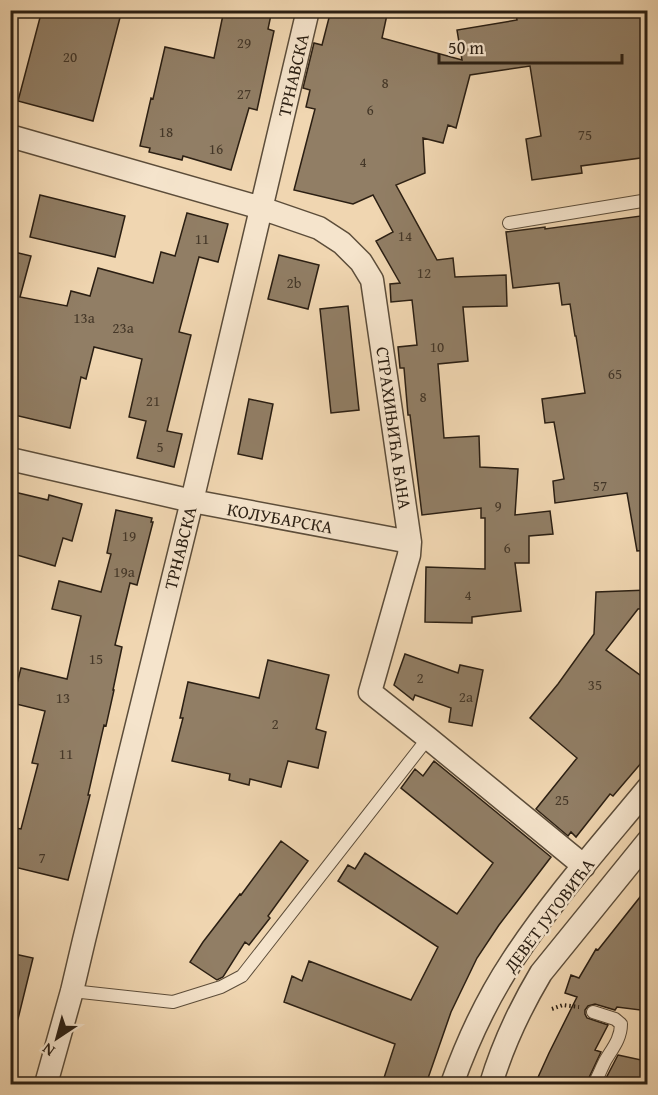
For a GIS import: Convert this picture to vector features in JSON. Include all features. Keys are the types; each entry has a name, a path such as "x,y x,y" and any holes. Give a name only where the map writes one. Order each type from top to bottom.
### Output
{"street":[{"name":"ТРНАВСКА","path":"46,1084 72,991 192,501 308,10"},
{"name":"СТРАХИЊИЋА БАНА","path":"10,136 261,208 319,228 342,243 361,262 372,280 410,542 409,555 370,692 584,866"},
{"name":"КОЛУБАРСКА","path":"10,459 192,501 410,542"},
{"name":"ДЕВЕТ ЈУГОВИЋА","path":"452,1084 465,1050 511,963 540,921 648,789"},
{"name":"ДЕВЕТ ЈУГОВИЋА","path":"491,1084 509,1033 541,973 648,841"}],"lane":[{"path":"509,223 648,200"},
{"path":"72,991 173,1002 221,987 242,976 428,738"},
{"path":"593,1012 615,1019 621,1024 619,1039 604,1062 594,1084"}],"path":[{"path":"552,1009 563,1005 593,1012"}],"building":[{"path":"42,10 122,10 93,121 18,101"},
{"path":"224,10 272,10 268,29 274,31 257,110 249,108 231,170 183,156 182,160 149,152 150,148 140,146 165,47 214,58"},
{"path":"331,10 388,10 382,38 462,60 457,30 517,20 515,10 642,10 648,45 648,157 581,166 582,173 532,180 526,139 541,136 530,66 470,75 456,128 448,125 443,143 423,138 425,173 396,185 437,260 453,258 455,277 506,275 507,306 463,307 468,361 438,364 444,438 479,436 480,467 518,469 515,515 550,511 553,534 529,536 529,563 515,563 521,611 472,617 472,623 425,622 426,567 485,569 485,518 481,518 481,508 422,515 404,368 400,368 398,347 417,345 412,300 391,302 390,284 400,283 376,241 393,232 373,195 353,204 294,190 315,109 306,107 310,90 303,88 314,43 322,45"},
{"path":"40,195 125,216 115,257 30,237"},
{"path":"187,213 228,224 218,262 199,257 179,332 191,335 167,431 182,434 174,467 137,458 146,421 129,417 142,359 94,347 86,379 81,377 70,428 10,414 10,251 31,256 20,297 67,306 71,291 90,296 98,268 153,283 161,252 175,256"},
{"path":"648,215 648,550 637,551 627,493 555,503 553,481 564,479 554,422 545,423 542,399 585,393 576,336 570,304 562,305 559,283 513,288 506,232"},
{"path":"279,255 319,265 308,309 268,299"},
{"path":"348,306 359,410 331,413 320,309"},
{"path":"249,399 273,404 262,459 238,454"},
{"path":"10,491 48,500 49,495 82,504 72,541 63,538 55,566 10,553"},
{"path":"116,510 152,518 151,522 153,522 137,585 130,583 115,645 122,647 114,690 68,880 10,866 10,827 21,829 38,764 32,763 45,711 12,703 21,668 67,679 81,616 52,609 59,581 101,592 111,554 107,553"},
{"path":"648,590 648,608 638,609 606,650 648,681 648,755 613,796 610,794 576,837 571,832 568,836 536,809 577,758 530,718 594,634 596,592"},
{"path":"405,654 458,673 460,665 483,670 472,726 449,722 451,708 415,695 413,700 394,685"},
{"path":"268,660 329,675 316,729 326,732 318,768 288,761 281,787 250,779 249,785 229,780 230,774 172,761 183,718 180,718 188,682 259,698"},
{"path":"434,761 551,857 477,958 451,1012 426,1084 382,1084 395,1044 284,1002 292,976 302,981 309,961 411,1000 438,947 338,881 348,865 355,869 365,853 457,914 493,863 401,788 415,769 423,776"},
{"path":"281,841 308,861 268,916 270,918 249,945 245,942 223,977 217,980 190,962"},
{"path":"648,887 648,1011 617,1007 615,1010 595,1004 588,1006 585,1010 587,1018 608,1025 595,1050 601,1052 586,1084 535,1084 577,997 565,993 571,975 579,978 596,949 598,950"},
{"path":"10,953 33,958 18,1019 10,1018"},
{"path":"618,1055 646,1061 641,1084 603,1084"}]}
